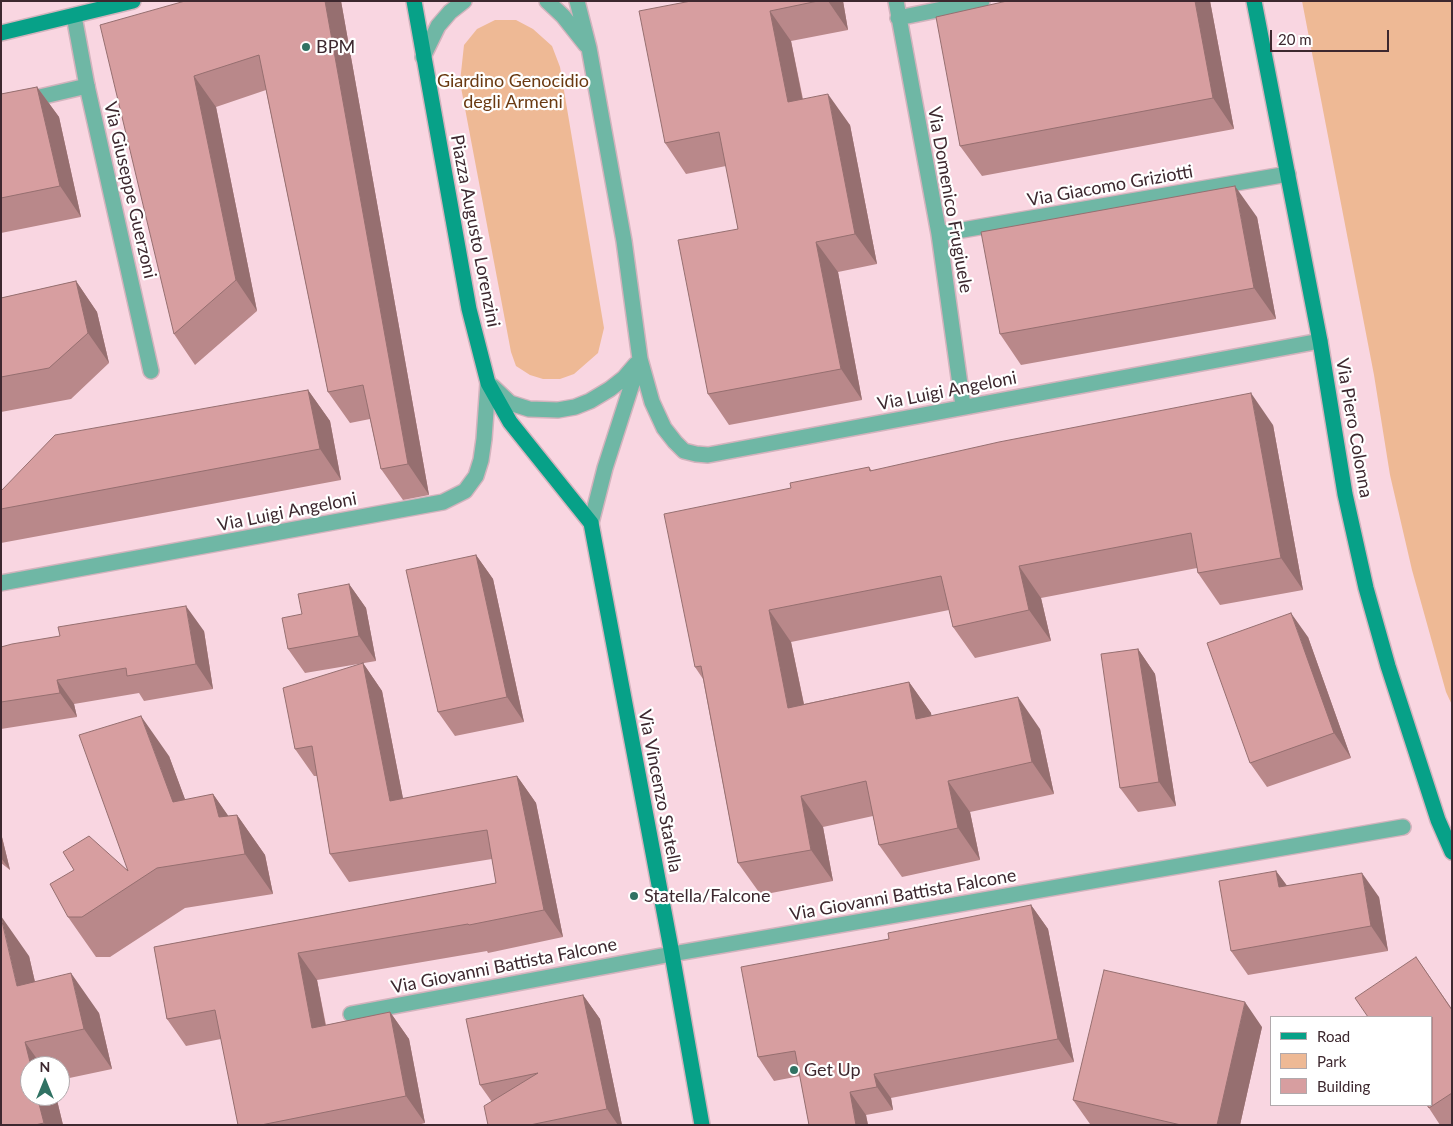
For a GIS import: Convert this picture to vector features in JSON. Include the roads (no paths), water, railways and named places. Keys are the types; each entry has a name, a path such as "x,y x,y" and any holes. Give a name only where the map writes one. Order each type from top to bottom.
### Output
{"street":[{"path":"1,33 133,1"},
{"name":"Piazza Augusto Lorenzini","path":"414,1 470,309 488,383 510,422 591,523"},
{"path":"424,57 438,26 450,12 464,1"},
{"path":"547,1 563,16 589,48"},
{"path":"577,1 589,48 624,241 640,359 605,468 591,523"},
{"name":"Via Domenico Frugiuele","path":"896,1 939,234 963,406"},
{"path":"898,18 982,1"},
{"name":"Via Piero Colonna","path":"1254,1 1320,341 1346,494 1375,623 1438,820 1452,852"},
{"name":"Via Giuseppe Guerzoni","path":"74,16 87,86 151,371"},
{"path":"1,106 87,86"},
{"name":"Via Giacomo Griziotti","path":"939,234 1288,174"},
{"name":"Via Luigi Angeloni","path":"640,359 652,402 664,428 684,451 696,454 722,453 963,406 1320,341"},
{"path":"488,383 510,403 529,409 558,410 575,407 590,401 610,389 624,378 640,359"},
{"name":"Via Luigi Angeloni","path":"1,583 443,502 465,491 476,476 484,440 488,383"},
{"name":"Via Vincenzo Statella","path":"591,523 672,954 702,1125"},
{"name":"Via Giovanni Battista Falcone","path":"351,1014 672,954 1403,827"}],"place":[{"name":"BPM","path":"306,47"},
{"name":"Statella/Falcone","path":"634,896"},
{"name":"Get Up","path":"794,1070"}],"park label":[{"name":"Giardino Genocidio degli Armeni","path":"513,91"}]}
